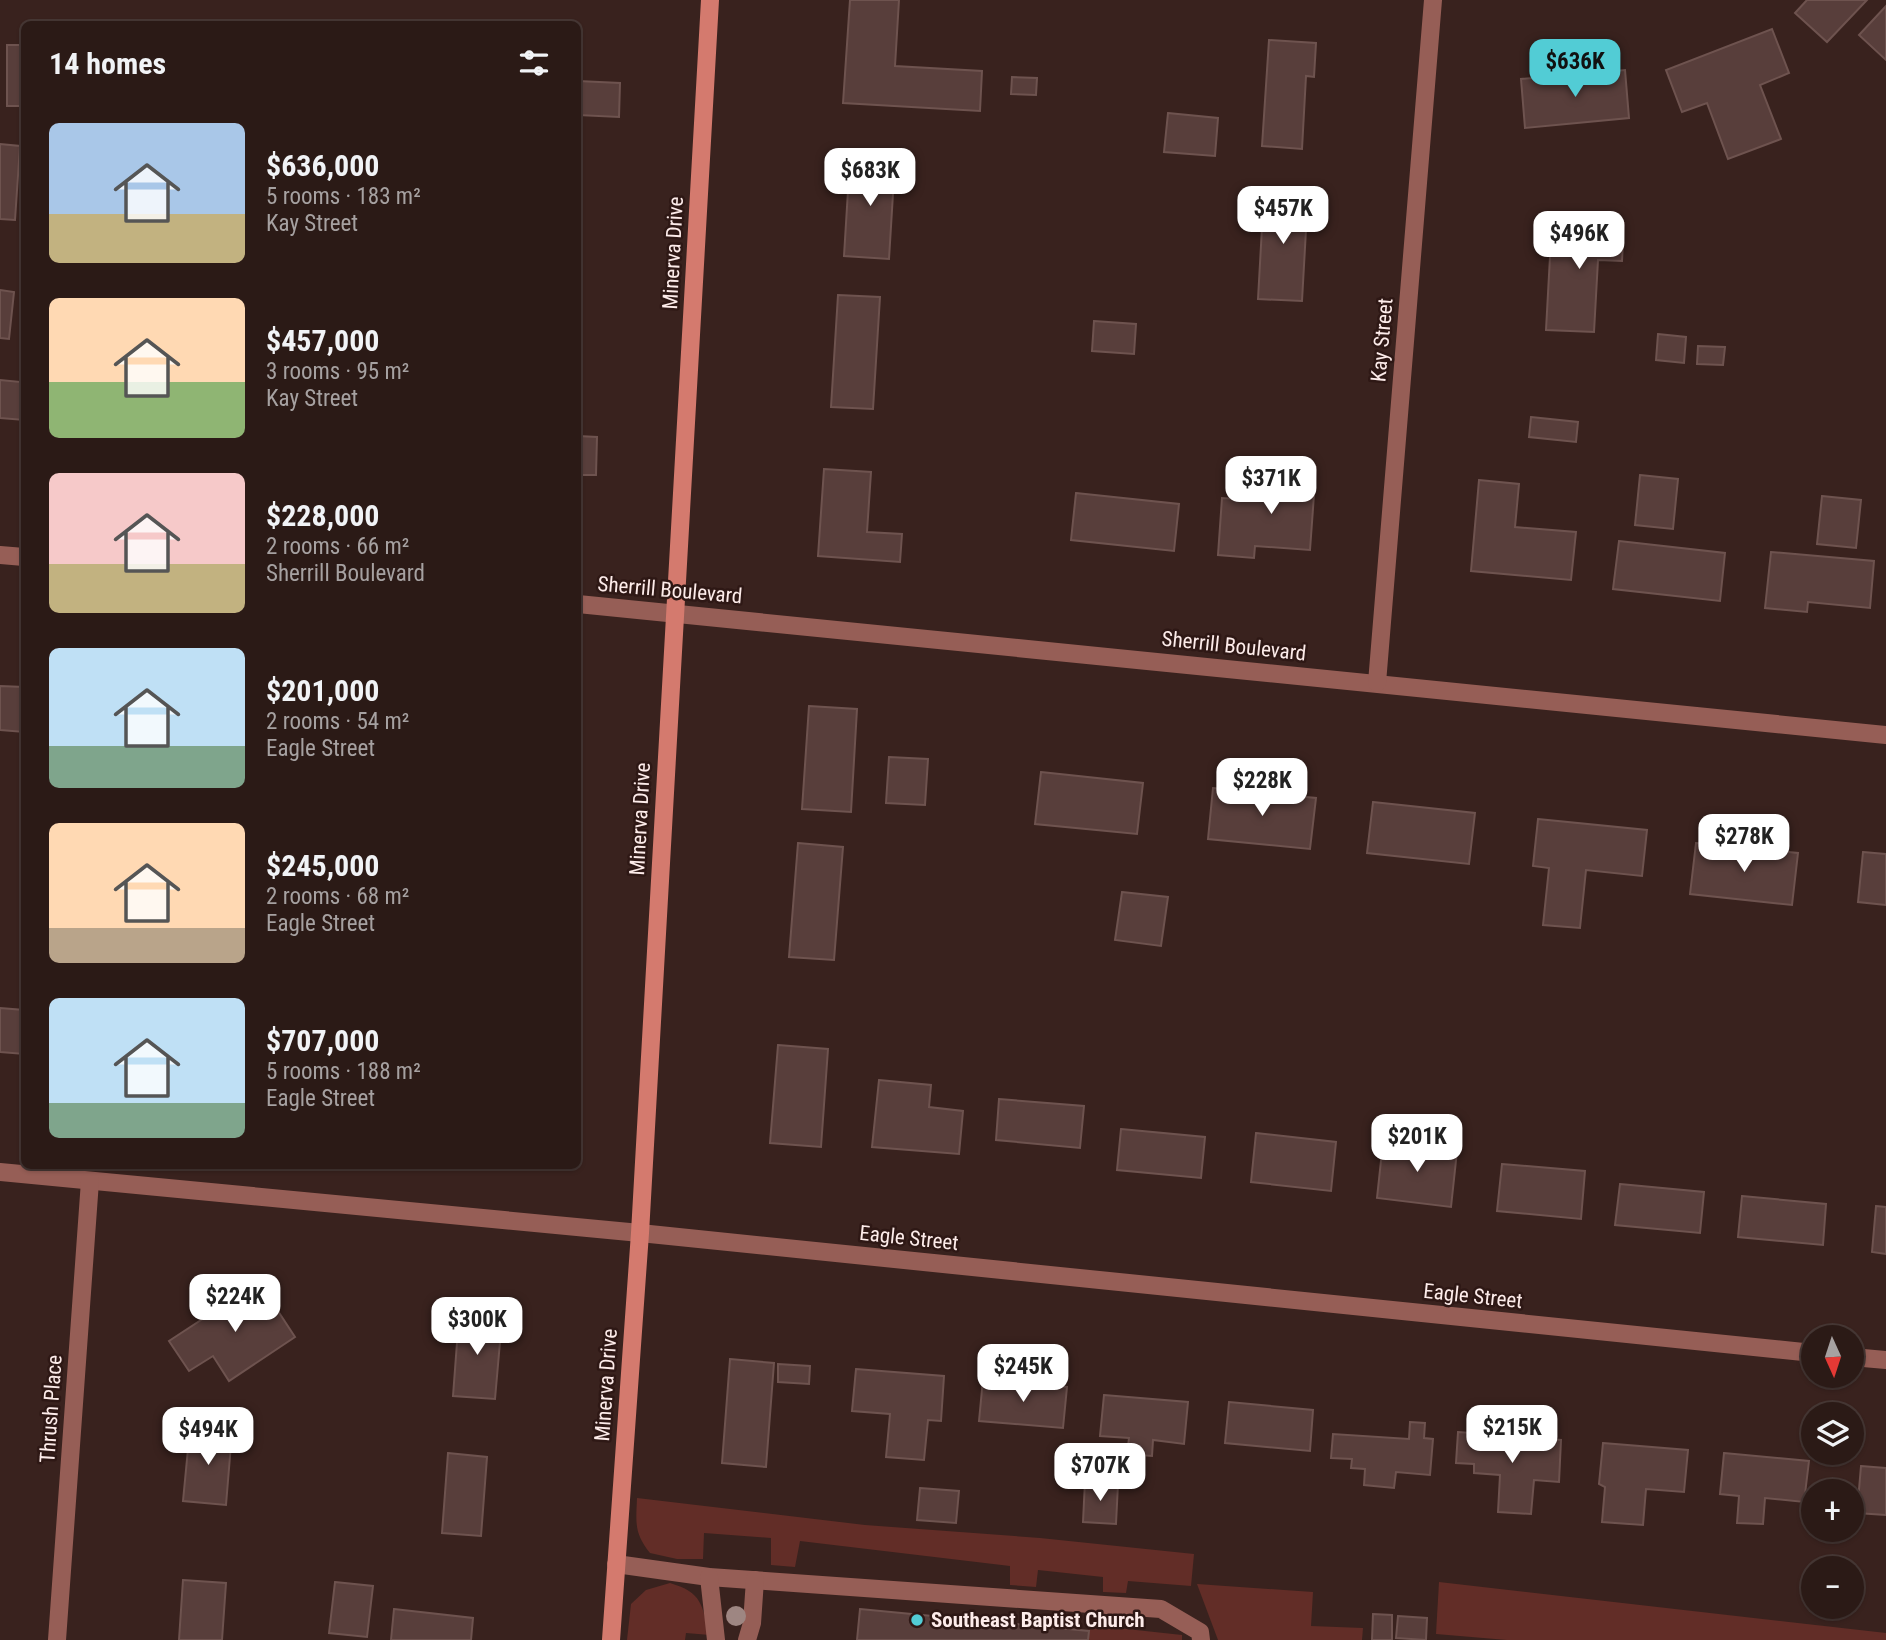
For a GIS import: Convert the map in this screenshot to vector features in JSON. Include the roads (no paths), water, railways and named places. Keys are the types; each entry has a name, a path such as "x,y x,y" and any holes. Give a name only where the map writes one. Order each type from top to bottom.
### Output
{"street":[{"name":"Minerva Drive","path":"611,1640 640,1233 710,0"},
{"name":"Kay Street","path":"1377,683 1433,0"},
{"path":"0,555 21,557"},
{"name":"Sherrill Boulevard","path":"581,604 1886,735"},
{"name":"Eagle Street","path":"0,1172 640,1233 1801,1352"},
{"name":"Thrush Place","path":"57,1640 90,1181"},
{"path":"1864,1358 1886,1360"},
{"path":"616,1564 709,1577 1161,1609 1200,1632 1201,1640"},
{"path":"709,1577 716,1640"},
{"path":"747,1640 752,1623 755,1580"}],"place":[{"name":"Southeast Baptist Church","path":"917,1620"}]}
